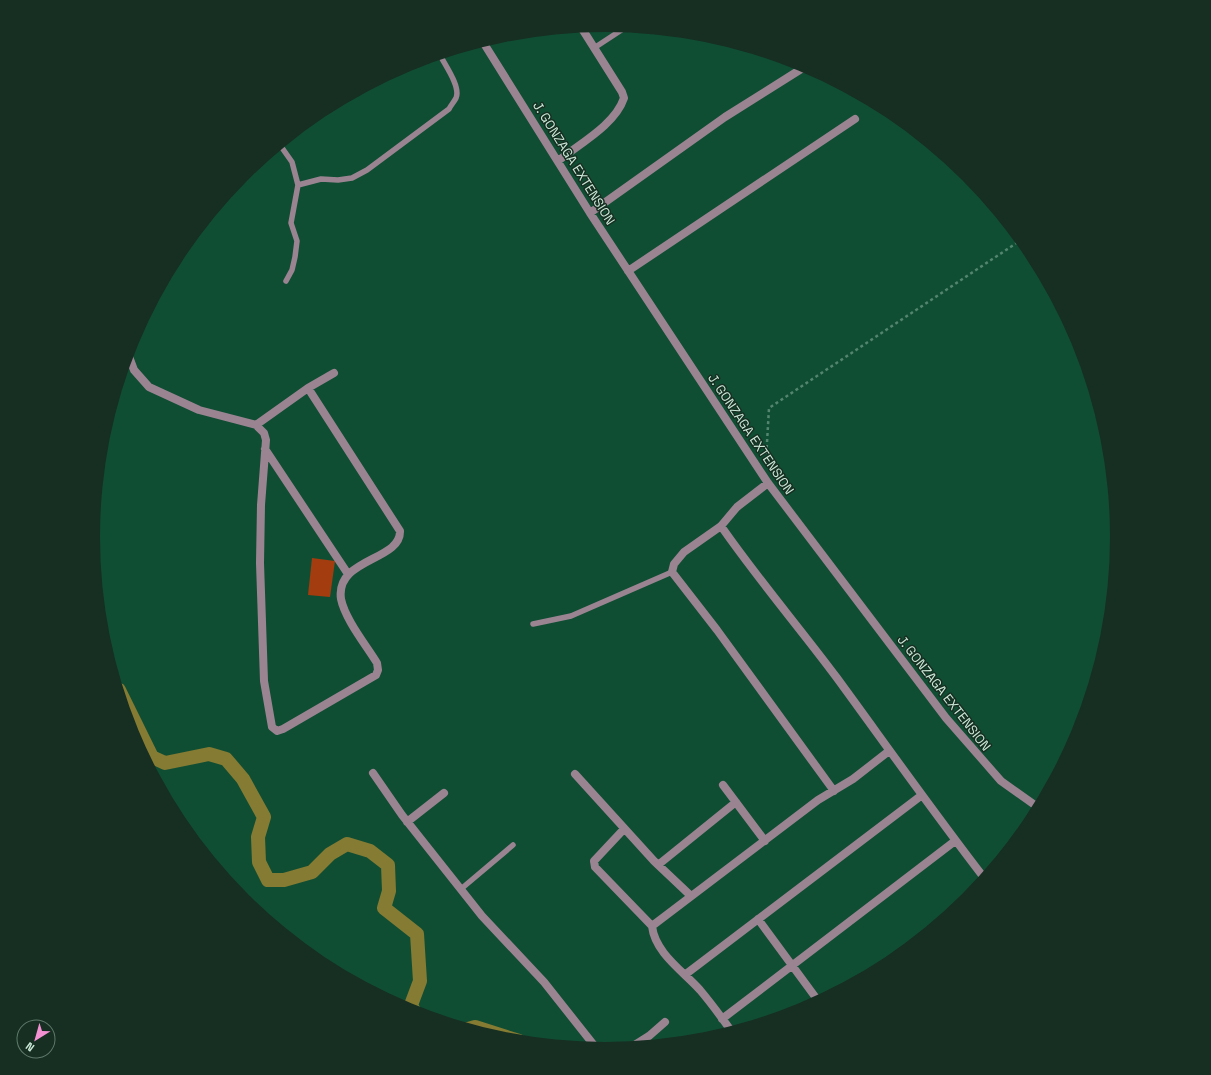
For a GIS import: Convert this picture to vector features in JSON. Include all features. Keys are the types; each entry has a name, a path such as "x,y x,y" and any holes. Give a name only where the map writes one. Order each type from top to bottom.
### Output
{"street":[{"path":"558,161 591,137 617,112 624,98 622,92 584,33"},
{"name":"J. GONZAGA EXTENSION","path":"486,47 590,213 767,480 946,718 1001,781 1034,805"},
{"path":"590,213 725,117 799,70"},
{"path":"628,270 855,119"},
{"path":"131,363 134,370 149,387 199,410 256,425 264,433 266,440 261,506 260,556 264,681 269,716 272,727 277,731 283,729 376,675 378,670 377,663 344,610 341,591 348,574 395,545 400,537 400,531 308,388"},
{"path":"256,425 308,388 334,373"},
{"path":"265,448 348,574"},
{"path":"767,480 737,507 721,526 684,552 674,564 672,572 722,636 834,791"},
{"path":"721,526 742,556 837,678 955,841 982,875"},
{"path":"652,926 690,896 718,878 818,800 853,779 889,751"},
{"path":"373,773 407,822 482,916 566,1008 592,1043"},
{"path":"575,774 624,829 690,896"},
{"path":"723,785 765,841"},
{"path":"407,822 444,793"},
{"path":"686,974 922,795"},
{"path":"658,865 736,802"},
{"path":"624,829 594,863 595,867 652,926 653,935 659,946 675,965 686,974 729,1028"},
{"path":"722,1019 955,841"},
{"path":"758,919 816,997"},
{"path":"640,1042 665,1022"}],"lane":[{"path":"594,48 618,32"},
{"path":"298,186 321,179 338,180 352,178 367,170 449,109 456,97 457,91 453,78 442,59"},
{"path":"282,149 292,162 298,186 291,224 297,241 295,257 292,270 286,281"},
{"path":"533,624 571,616 672,572"},
{"path":"461,889 513,845"}],"path":[{"path":"767,480 769,408 1016,243"}],"shaded area":[{"path":"312,558 335,561 330,597 308,595"}],"waterway":[{"path":"135,722 152,757 165,763 209,754 226,759 243,779 264,817 258,837 259,862 268,880 284,880 312,872 330,854 347,844 370,851 388,865 389,891 384,908 417,934 420,981 411,1005"}]}
